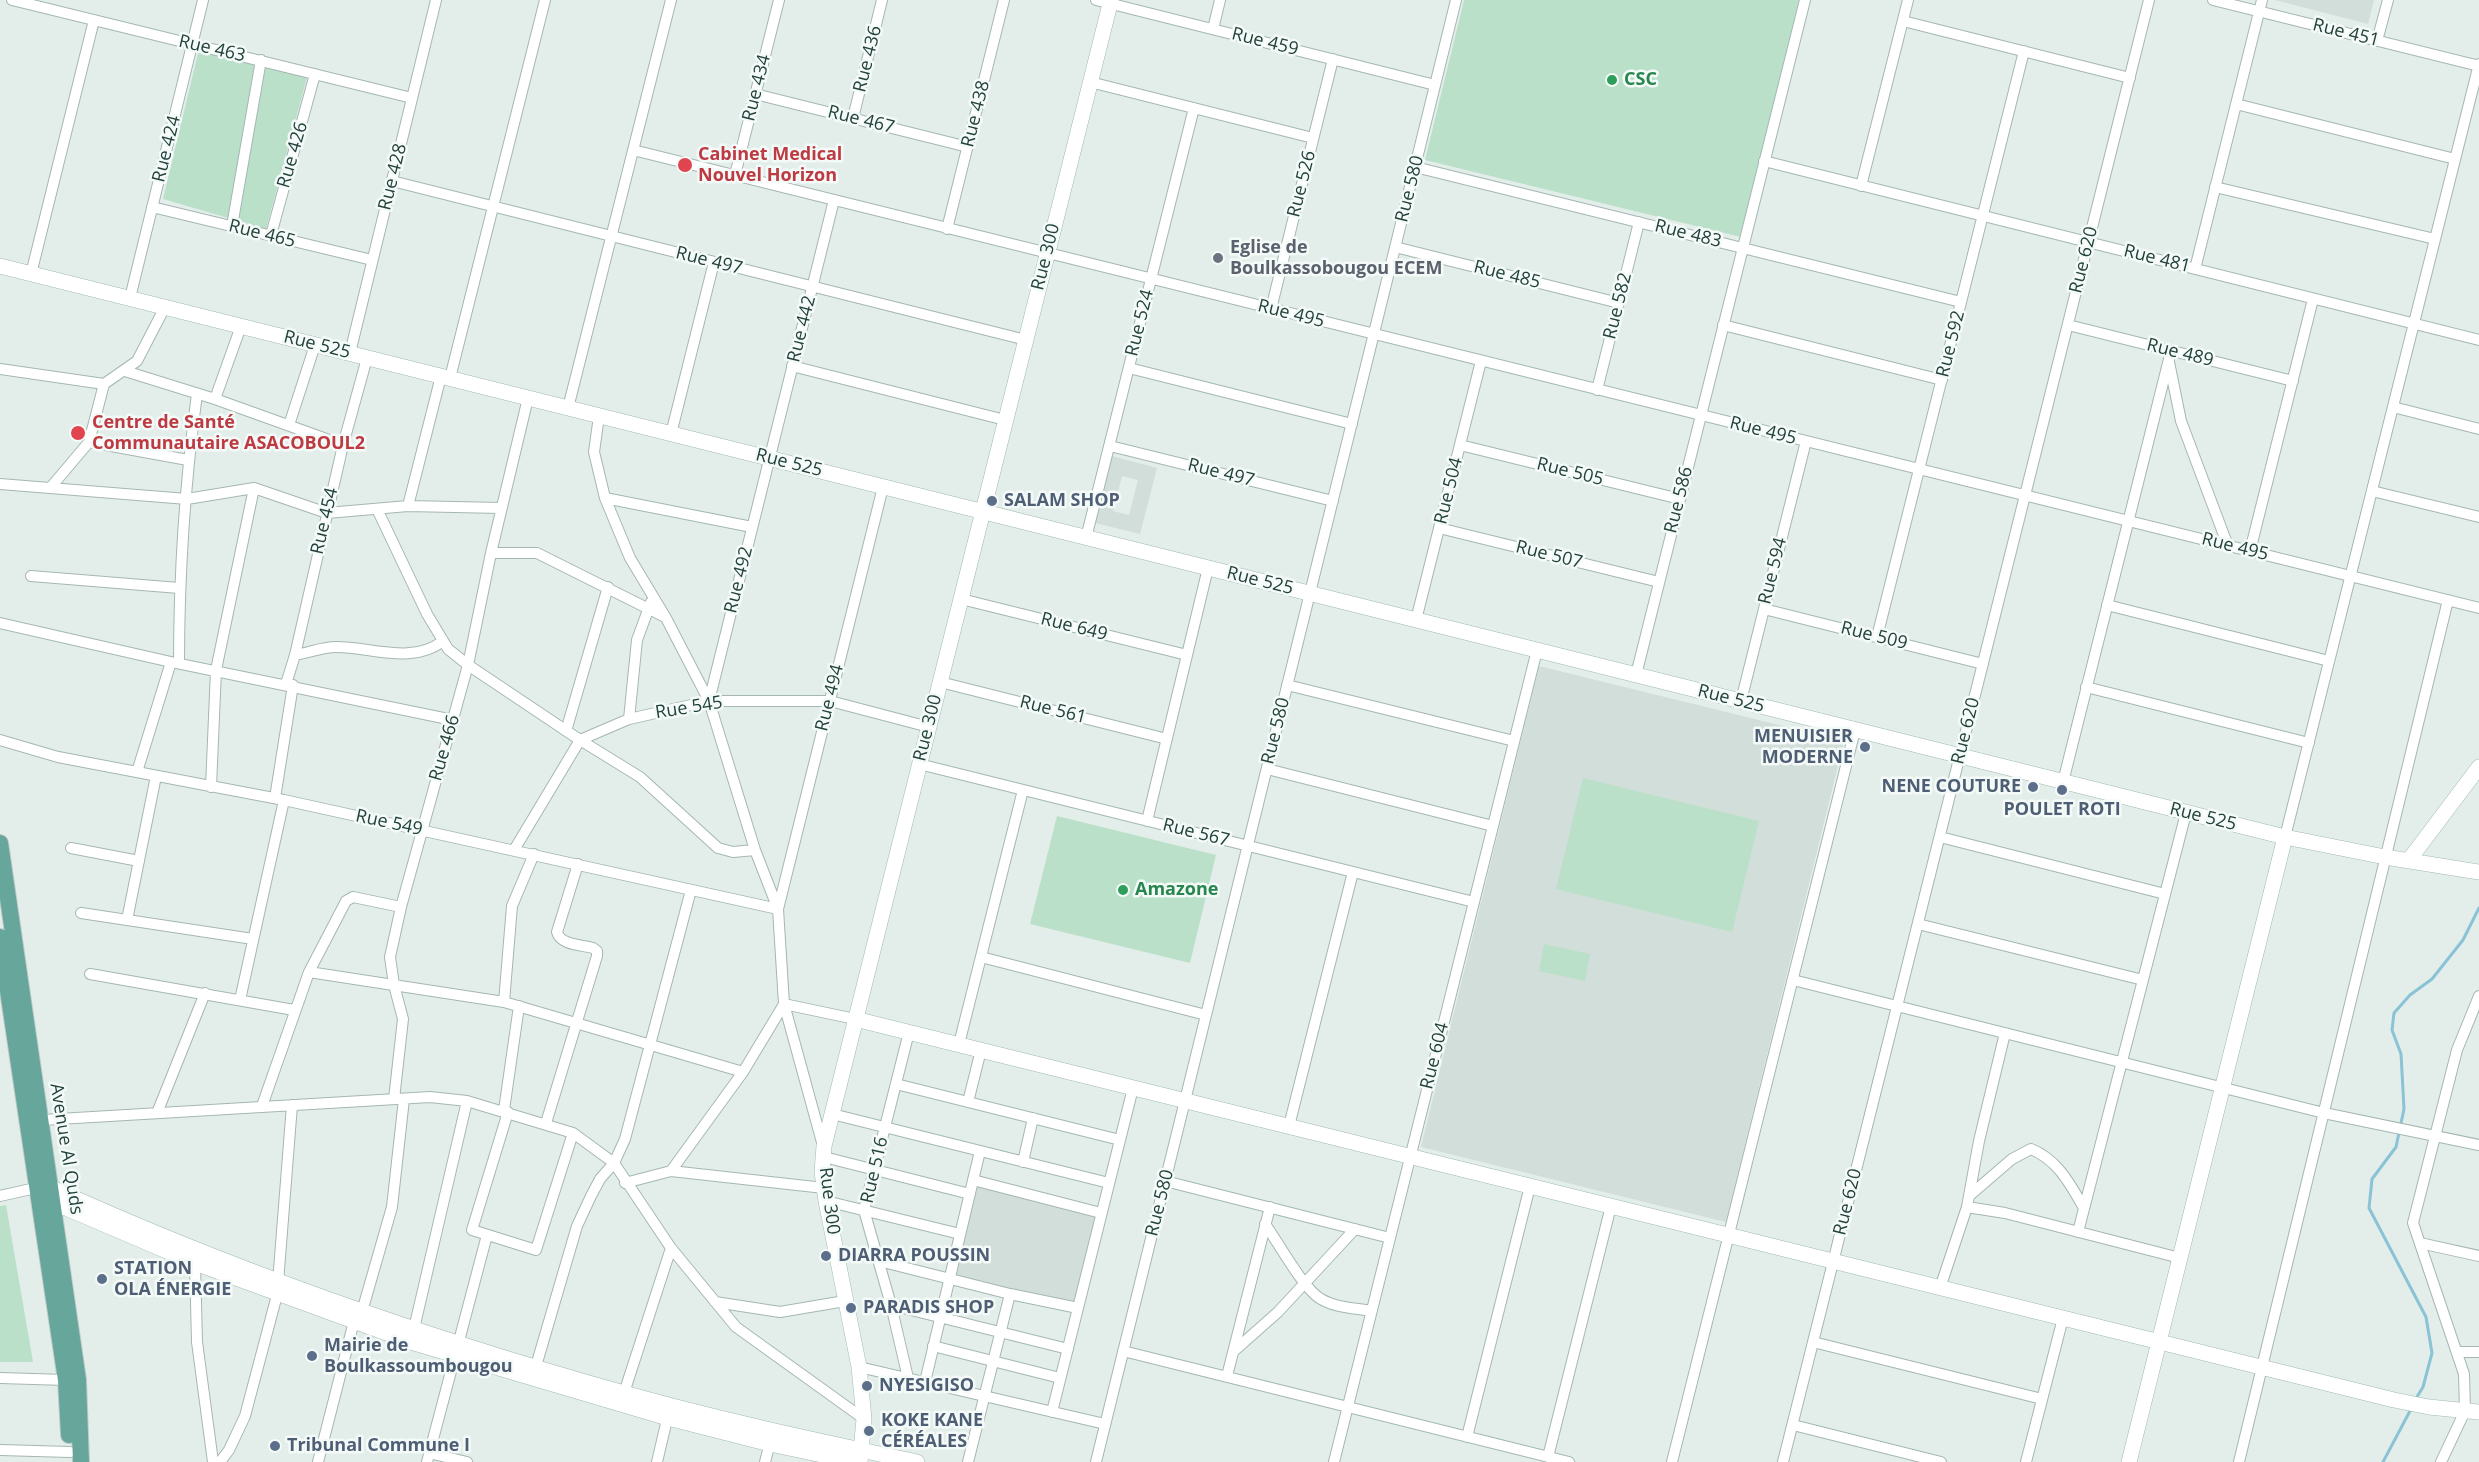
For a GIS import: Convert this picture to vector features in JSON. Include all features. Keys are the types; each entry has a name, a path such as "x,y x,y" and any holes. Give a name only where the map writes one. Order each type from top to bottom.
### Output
{"main road":[{"name":"Avenue Al Quds","path":"0,843 42,1120 43,1193 66,1380 73,1459"},
{"name":"Avenue Al Quds","path":"0,937 43,1193 78,1380 73,1459"}],"street":[{"name":"Rue 463","path":"12,0 412,98"},
{"name":"Rue 424","path":"130,298 203,0"},
{"name":"Rue 428","path":"350,353 434,0"},
{"path":"408,506 493,207 545,0"},
{"path":"568,408 670,0"},
{"name":"Rue 434","path":"735,176 778,0"},
{"name":"Rue 436","path":"853,118 882,0"},
{"name":"Rue 438","path":"947,229 1004,0"},
{"path":"1212,29 1220,0"},
{"name":"Rue 580","path":"1096,1462 1456,0"},
{"name":"Rue 586","path":"1636,675 1805,0"},
{"path":"1861,186 1908,0"},
{"name":"Rue 620","path":"1783,1462 2150,0"},
{"name":"Rue 451","path":"2213,0 2479,65"},
{"path":"2195,269 2262,0"},
{"path":"2377,41 2388,0"},
{"name":"Rue 459","path":"1105,1 1435,85"},
{"name":"Rue 300","path":"860,1458 864,1419 859,1367 825,1194 822,1172 824,1152 855,1019 1090,82 1105,1"},
{"path":"31,274 94,20"},
{"path":"1903,21 2130,78"},
{"name":"Rue 592","path":"1877,637 2024,51"},
{"name":"Rue 526","path":"1270,309 1333,59"},
{"path":"232,226 261,60"},
{"path":"2129,1462 2479,65"},
{"name":"Rue 426","path":"270,236 315,74"},
{"path":"1090,82 1313,138"},
{"name":"Rue 467","path":"755,93 968,147"},
{"path":"2236,104 2455,159"},
{"name":"Rue 524","path":"1086,538 1194,108"},
{"name":"Rue 495","path":"633,150 2479,608"},
{"name":"Rue 481","path":"1764,161 2479,340"},
{"name":"Rue 483","path":"1415,167 1961,302"},
{"name":"Rue 497","path":"392,181 1026,340"},
{"path":"2215,187 2435,239"},
{"name":"Rue 442","path":"770,458 834,200"},
{"name":"Rue 465","path":"152,207 372,260"},
{"name":"Rue 582","path":"1597,390 1639,222"},
{"name":"Rue 485","path":"1395,248 1619,303"},
{"path":"671,434 714,262"},
{"name":"Rue 525","path":"0,266 2186,813 2285,837 2385,857 2476,871"},
{"path":"2250,551 2313,299"},
{"path":"0,369 104,384 137,361 165,307"},
{"path":"1723,325 1942,380"},
{"name":"Rue 489","path":"2068,325 2169,355 2293,381"},
{"path":"215,399 241,326"},
{"path":"289,425 315,345"},
{"path":"2063,782 2169,355"},
{"path":"2169,355 2181,421 2228,546"},
{"name":"Rue 454","path":"240,1000 279,799 289,685 343,445 367,358"},
{"name":"Rue 504","path":"1416,620 1481,361"},
{"path":"792,366 1005,420"},
{"path":"1129,368 1352,424"},
{"path":"125,371 215,399 343,445"},
{"path":"51,487 89,442 104,384"},
{"path":"137,772 175,662 188,460 197,394"},
{"name":"Rue 466","path":"318,1462 392,1207 403,1019 394,985 390,957 401,907 468,665 501,508 528,398"},
{"path":"2393,407 2479,429"},
{"path":"599,416 594,452 605,498 630,558 666,618 708,701 755,850 778,909 784,1004 824,1152 874,1170 970,1194"},
{"name":"Rue 594","path":"1741,701 1806,441"},
{"path":"89,442 188,460"},
{"name":"Rue 505","path":"1460,445 1680,499"},
{"name":"Rue 497","path":"1110,446 1333,501"},
{"name":"Rue 492","path":"708,701 770,458"},
{"path":"0,484 187,499 254,488 327,513 408,506 501,508"},
{"name":"Rue 494","path":"778,909 883,487"},
{"path":"211,787 216,670 254,488"},
{"path":"2372,491 2479,518"},
{"path":"605,498 752,527"},
{"path":"377,509 427,614 448,649 566,731 640,777 718,848 733,852 755,850"},
{"name":"Rue 507","path":"1439,528 1659,582"},
{"path":"491,553 537,553 666,618"},
{"path":"1147,821 1208,568"},
{"path":"31,576 179,588"},
{"path":"566,731 608,587"},
{"path":"629,719 637,640 652,597"},
{"name":"Rue 649","path":"961,599 1187,655"},
{"path":"2239,1462 2448,600"},
{"path":"2107,605 2329,661"},
{"name":"Rue 509","path":"1764,609 1983,664"},
{"path":"0,622 175,662 453,720"},
{"path":"295,655 332,647 410,655 432,650 443,641"},
{"name":"Rue 604","path":"1334,1462 1537,650"},
{"name":"Rue 561","path":"940,682 1167,739"},
{"path":"1287,685 1514,741"},
{"path":"2086,687 2309,743"},
{"name":"Rue 545","path":"580,740 629,719 708,701 830,701 928,727"},
{"path":"1672,1462 1856,730"},
{"name":"Rue 549","path":"0,740 58,757 279,799 778,909"},
{"path":"514,850 580,740"},
{"name":"Rue 567","path":"919,764 1474,902"},
{"path":"2409,860 2479,767"},
{"path":"1267,770 1493,826"},
{"path":"127,920 156,776"},
{"path":"959,1044 1023,790"},
{"path":"2078,1232 2186,813"},
{"path":"1940,837 2165,894"},
{"path":"71,848 139,861"},
{"path":"504,1002 512,906 534,854"},
{"path":"546,1123 597,951 558,938 557,932 578,864"},
{"path":"1290,1126 1353,872"},
{"path":"536,1366 577,1226 600,1179 614,1163 625,1139 692,890"},
{"path":"262,1106 309,972 349,898 401,907"},
{"path":"81,913 253,939"},
{"path":"1918,924 2143,980"},
{"path":"981,957 1206,1015"},
{"path":"309,972 504,1002 743,1072"},
{"path":"90,974 294,1010"},
{"path":"1793,980 2324,1113 2479,1145"},
{"path":"157,1113 205,993"},
{"path":"2441,1462 2472,1411 2464,1374 2413,1223 2457,1050 2479,996"},
{"path":"784,1004 959,1044 2394,1400 2429,1407 2472,1411"},
{"path":"671,1171 743,1072 784,1004"},
{"path":"519,1006 506,1111 472,1230 536,1250 573,1133"},
{"name":"Rue 516","path":"908,1378 891,1305 864,1210 909,1032"},
{"path":"1940,1288 1968,1202 1979,1141 2006,1033"},
{"path":"968,1102 981,1050"},
{"path":"896,1084 1120,1140"},
{"path":"1052,1412 1133,1088"},
{"path":"42,1120 430,1097 467,1101 546,1123 573,1133 614,1163 625,1183 671,1248 736,1326 864,1419"},
{"path":"412,1336 467,1101"},
{"path":"220,1462 245,1416 278,1289 292,1105"},
{"path":"832,1114 1109,1183"},
{"path":"1023,1162 1033,1118"},
{"path":"1968,1202 2012,1159 2031,1149 2045,1155 2065,1175 2084,1208"},
{"path":"925,1382 980,1151"},
{"path":"625,1183 671,1171 825,1194 864,1210 960,1234"},
{"path":"973,1180 1101,1213"},
{"path":"1165,1181 1390,1238"},
{"path":"1467,1437 1530,1186"},
{"path":"43,1193 195,1263 278,1289"},
{"path":"0,1196 43,1193 128,1222 358,1322 669,1412 860,1458 917,1462"},
{"path":"1968,1202 2180,1258"},
{"path":"1548,1457 1611,1206"},
{"path":"1227,1376 1270,1207"},
{"path":"1265,1224 1310,1291 1321,1299 1339,1306 1371,1311"},
{"path":"1234,1351 1258,1332 1355,1229"},
{"path":"467,1462 428,1457 487,1235"},
{"path":"2420,1243 2479,1257"},
{"path":"624,1393 671,1248"},
{"path":"879,1261 1010,1294 1078,1308"},
{"path":"195,1263 197,1342 213,1462"},
{"path":"968,1462 1010,1294"},
{"path":"715,1302 780,1312 846,1301"},
{"path":"891,1305 1068,1349"},
{"path":"2026,1462 2062,1318"},
{"path":"1813,1342 2042,1399"},
{"path":"933,1346 1060,1378"},
{"path":"455,1349 536,1366 624,1393 669,1412"},
{"path":"1123,1351 1569,1462"},
{"path":"2457,1352 2479,1353"},
{"path":"859,1367 1105,1425"},
{"path":"0,1378 66,1380"},
{"path":"657,1462 669,1412"},
{"path":"1792,1425 1914,1459 1941,1462"},
{"path":"765,1462 771,1437"},
{"path":"0,1450 73,1459"}],"shaded area":[{"path":"2275,0 2374,0 2368,24"},
{"path":"1112,456 1157,468 1140,534 1095,523","holes":["1122,476 1138,480 1129,515 1113,511"]},
{"path":"1539,666 1844,741 1726,1222 1421,1147"},
{"path":"967,1181 1097,1213 1074,1308 944,1276"}],"green space":[{"name":"CSC","path":"1464,0 1799,0 1741,237 1425,160"},
{"path":"199,49 308,74 266,229 163,199"},
{"path":"1583,778 1759,821 1732,932 1556,889"},
{"name":"Amazone","path":"1057,816 1216,855 1190,963 1030,924"},
{"path":"1544,944 1590,954 1585,981 1539,971"},
{"path":"6,1205 33,1362 0,1362 0,1206"}],"waterway":[{"path":"2415,1400 2423,1387 2432,1353 2426,1317 2369,1208 2372,1179 2396,1147 2404,1109 2401,1054 2392,1030 2394,1013 2410,995 2432,979 2463,940 2479,908"},
{"path":"2383,1462 2411,1409"}],"place":[{"name":"CSC","path":"1612,80"},
{"name":"Cabinet Medical Nouvel Horizon","path":"685,165"},
{"name":"Eglise de Boulkassobougou ECEM","path":"1218,258"},
{"name":"Centre de Santé Communautaire ASACOBOUL2","path":"78,433"},
{"name":"SALAM SHOP","path":"992,501"},
{"name":"MENUISIER MODERNE","path":"1865,747"},
{"name":"NENE COUTURE","path":"2033,787"},
{"name":"POULET ROTI","path":"2062,790"},
{"name":"Amazone","path":"1123,890"},
{"name":"DIARRA POUSSIN","path":"826,1256"},
{"name":"STATION OLA ÉNERGIE","path":"102,1279"},
{"name":"PARADIS SHOP","path":"851,1308"},
{"name":"Mairie de Boulkassoumbougou","path":"312,1356"},
{"name":"NYESIGISO","path":"867,1386"},
{"name":"KOKE KANE CÉRÉALES","path":"869,1431"},
{"name":"Tribunal Commune I","path":"275,1446"}]}
